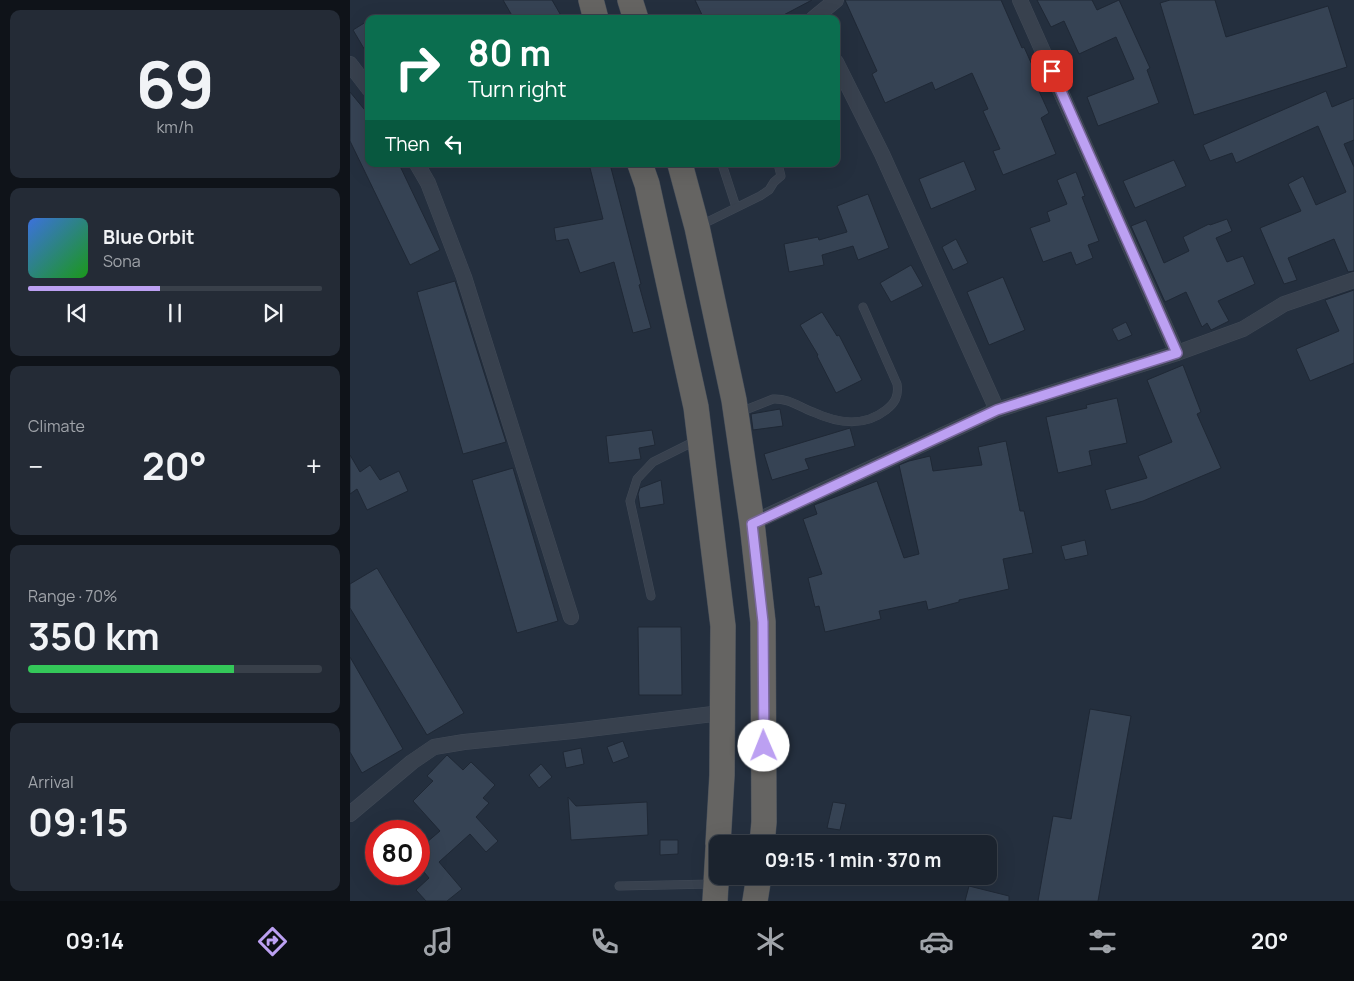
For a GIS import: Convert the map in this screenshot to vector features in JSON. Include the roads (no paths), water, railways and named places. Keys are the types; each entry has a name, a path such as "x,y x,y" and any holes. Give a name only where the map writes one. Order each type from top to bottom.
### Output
{"highway":[{"path":"590,0 595,15"},
{"path":"630,0 635,15"},
{"path":"641,167 647,184 696,407 723,626 722,775 719,835"},
{"path":"681,167 696,227 736,413 752,524 763,622 763,835"},
{"path":"755,901 758,885"}],"street":[{"path":"818,15 836,0"},
{"path":"1020,0 1177,353"},
{"path":"350,64 365,84"},
{"path":"840,70 882,154 997,410"},
{"path":"420,167 428,183 464,277 571,617"},
{"path":"752,524 997,410 1177,353 1243,329 1284,304 1354,280"},
{"path":"350,814 412,762 434,747 721,713"}],"lane":[{"path":"723,167 736,207"},
{"path":"696,227 770,190 774,182 781,176 779,167"},
{"path":"736,413 773,399 778,399 797,404 822,416 854,423 870,420 888,409 898,395 897,384 862,307"},
{"path":"651,596 630,501 637,479 653,462 700,438"},
{"path":"619,886 715,893"}]}
